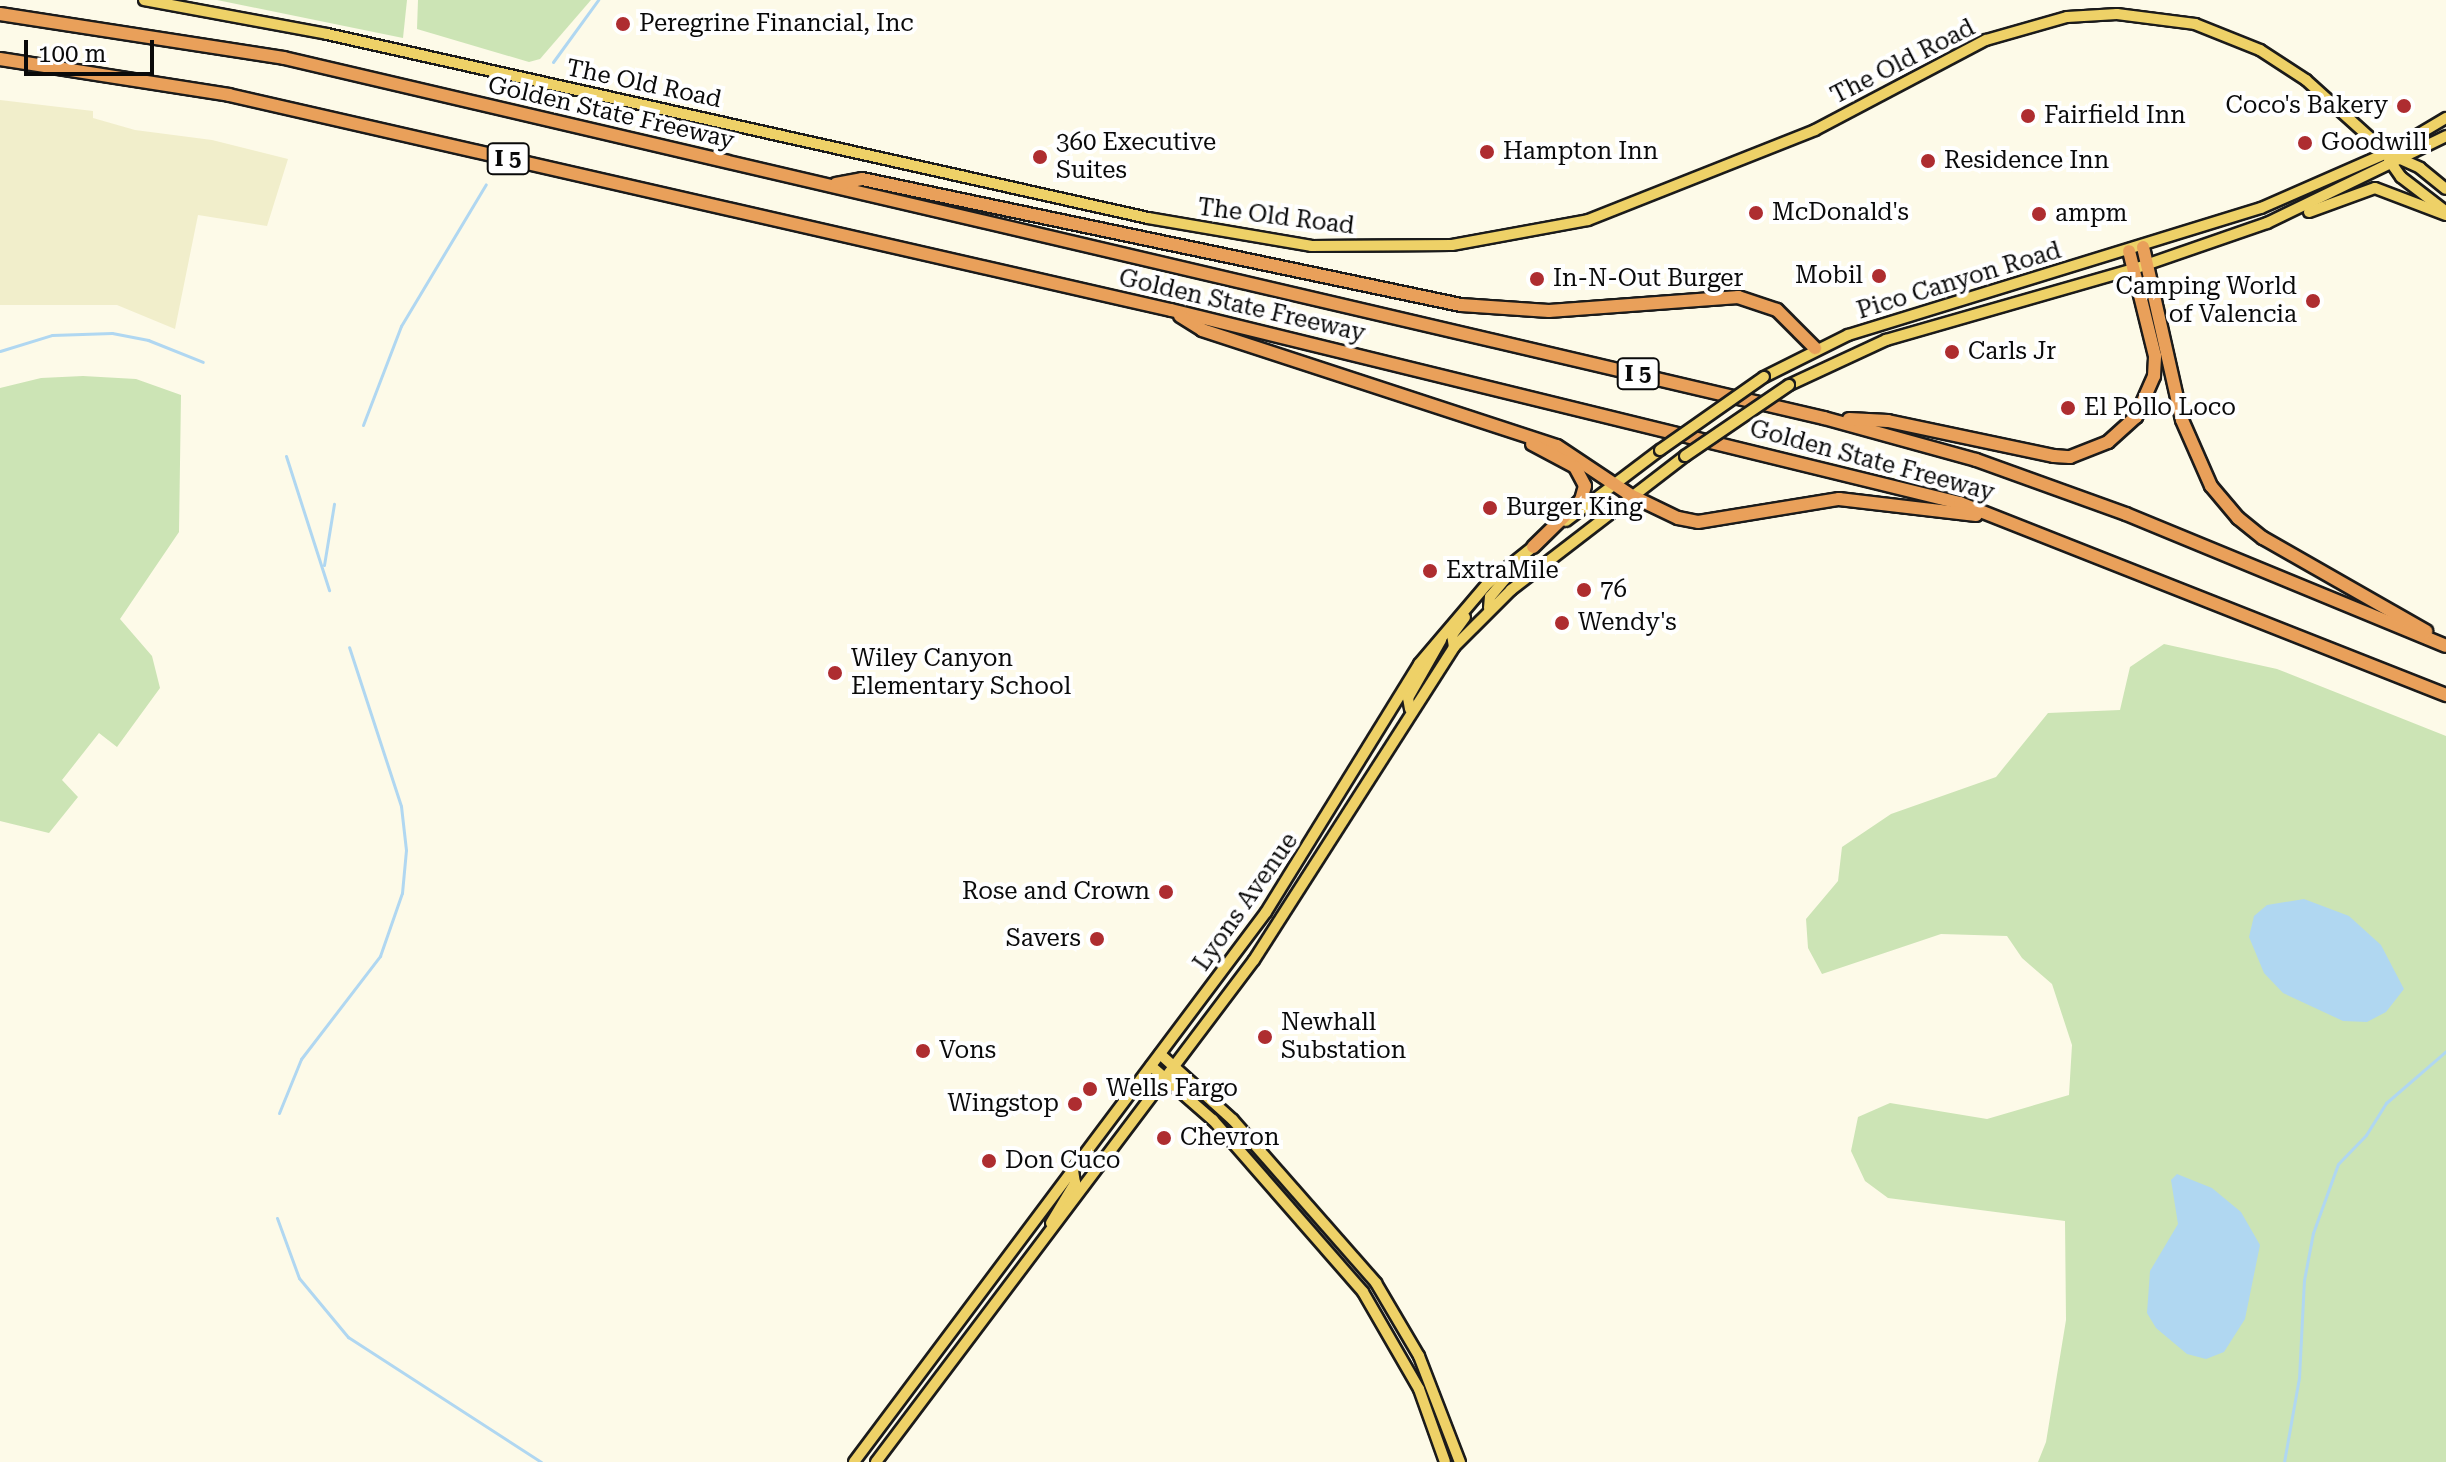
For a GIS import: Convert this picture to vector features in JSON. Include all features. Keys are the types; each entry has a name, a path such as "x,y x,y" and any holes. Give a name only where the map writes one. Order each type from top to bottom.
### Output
{"highway":[{"name":"Golden State Freeway","path":"0,14 284,58 1824,418 1976,460 2126,514 2446,644"},
{"name":"Golden State Freeway","path":"0,59 229,95 1171,310 1960,503 2446,695"},
{"path":"832,185 862,179 1476,307 1549,311 1738,297 1777,310 1815,348"},
{"path":"2143,247 2182,420 2211,486 2238,518 2263,538 2446,644"},
{"path":"1824,418 1888,421 2054,456 2070,457 2108,442 2136,417 2154,376 2155,356 2129,251"},
{"path":"1171,310 1202,330 1557,446 1632,496 1698,522 1839,499 1999,518"},
{"path":"1497,426 1575,467 1584,478 1581,500 1533,547"}],"main road":[{"name":"The Old Road","path":"144,0 327,34 1148,218 1311,246 1452,245 1588,220 1815,130 1986,40 2067,17 2156,17 2233,37 2306,80 2387,153 2404,160 2446,189"},
{"name":"Pico Canyon Road","path":"1714,412 1764,377 1815,348 2143,247 2274,203 2387,153 2446,118"},
{"name":"Pico Canyon Road","path":"1724,428 1789,385 1886,340 2134,269 2295,212 2391,167 2446,136"},
{"path":"2387,153 2391,167 2446,213"},
{"path":"2295,212 2311,212 2375,188 2446,213"},
{"name":"Lyons Avenue","path":"854,1462 1266,912 1399,693 1442,634 1502,570 1714,412"},
{"name":"Lyons Avenue","path":"876,1462 1302,891 1410,709 1454,647 1489,608 1724,428"},
{"path":"1489,608 1490,597 1505,579 1502,570"},
{"path":"1454,647 1452,635 1474,597"},
{"path":"1410,709 1408,698 1437,654 1442,634"},
{"path":"1160,1054 1233,1120 1376,1283 1419,1356 1460,1462"},
{"path":"1151,1066 1232,1141 1363,1292 1419,1389 1445,1462"},
{"path":"1048,1233 1057,1208 1075,1183 1073,1170"}],"shaded area":[{"path":"0,100 93,111 93,118 135,130 212,140 288,159 267,226 198,215 175,329 117,305 0,305"}],"green space":[{"path":"217,0 407,0 403,38"},
{"path":"418,0 591,0 540,59 529,62 417,29"},
{"path":"83,376 136,379 181,395 179,532 120,619 152,656 160,688 117,747 99,733 62,780 78,797 49,833 0,821 0,388 41,378"},
{"path":"2164,644 2277,669 2446,736 2446,1462 2038,1462 2046,1442 2066,1320 2065,1221 1888,1198 1865,1181 1851,1151 1858,1117 1890,1103 1987,1119 2069,1095 2072,1045 2052,984 2022,958 2007,936 1941,934 1822,974 1808,948 1806,919 1838,881 1842,847 1891,814 1996,777 2048,713 2120,710 2130,667"}],"water":[{"path":"2304,899 2349,916 2381,945 2404,989 2386,1012 2367,1022 2343,1021 2283,993 2264,973 2249,937 2254,916 2267,905"},
{"path":"2177,1174 2212,1188 2241,1212 2260,1245 2245,1319 2224,1352 2206,1359 2187,1354 2156,1328 2147,1313 2150,1271 2178,1224 2171,1180"}],"waterway":[{"path":"553,62 598,0"},
{"path":"363,425 401,326 486,184"},
{"path":"0,351 52,335 112,333 148,340 203,362"},
{"path":"286,456 329,590"},
{"path":"324,565 334,504"},
{"path":"279,1113 301,1059 380,956 402,893 406,850 401,806 349,647"},
{"path":"2284,1462 2299,1378 2304,1280 2313,1233 2338,1164 2366,1135 2386,1103 2446,1051"},
{"path":"277,1218 299,1278 348,1337 541,1462"}],"place":[{"name":"Peregrine Financial, Inc","path":"623,24"},
{"name":"Coco's Bakery","path":"2404,106"},
{"name":"Fairfield Inn","path":"2028,116"},
{"name":"Goodwill","path":"2305,143"},
{"name":"Hampton Inn","path":"1487,152"},
{"name":"360 Executive Suites","path":"1040,157"},
{"name":"Residence Inn","path":"1928,161"},
{"name":"McDonald's","path":"1756,213"},
{"name":"ampm","path":"2039,214"},
{"name":"Mobil","path":"1879,276"},
{"name":"In-N-Out Burger","path":"1537,279"},
{"name":"Camping World of Valencia","path":"2313,301"},
{"name":"Carls Jr","path":"1952,352"},
{"name":"El Pollo Loco","path":"2068,408"},
{"name":"Burger King","path":"1490,508"},
{"name":"ExtraMile","path":"1430,571"},
{"name":"76","path":"1584,590"},
{"name":"Wendy's","path":"1562,623"},
{"name":"Wiley Canyon Elementary School","path":"835,673"},
{"name":"Rose and Crown","path":"1166,892"},
{"name":"Savers","path":"1097,939"},
{"name":"Newhall Substation","path":"1265,1037"},
{"name":"Vons","path":"923,1051"},
{"name":"Wells Fargo","path":"1090,1089"},
{"name":"Wingstop","path":"1075,1104"},
{"name":"Chevron","path":"1164,1138"},
{"name":"Don Cuco","path":"989,1161"}]}
